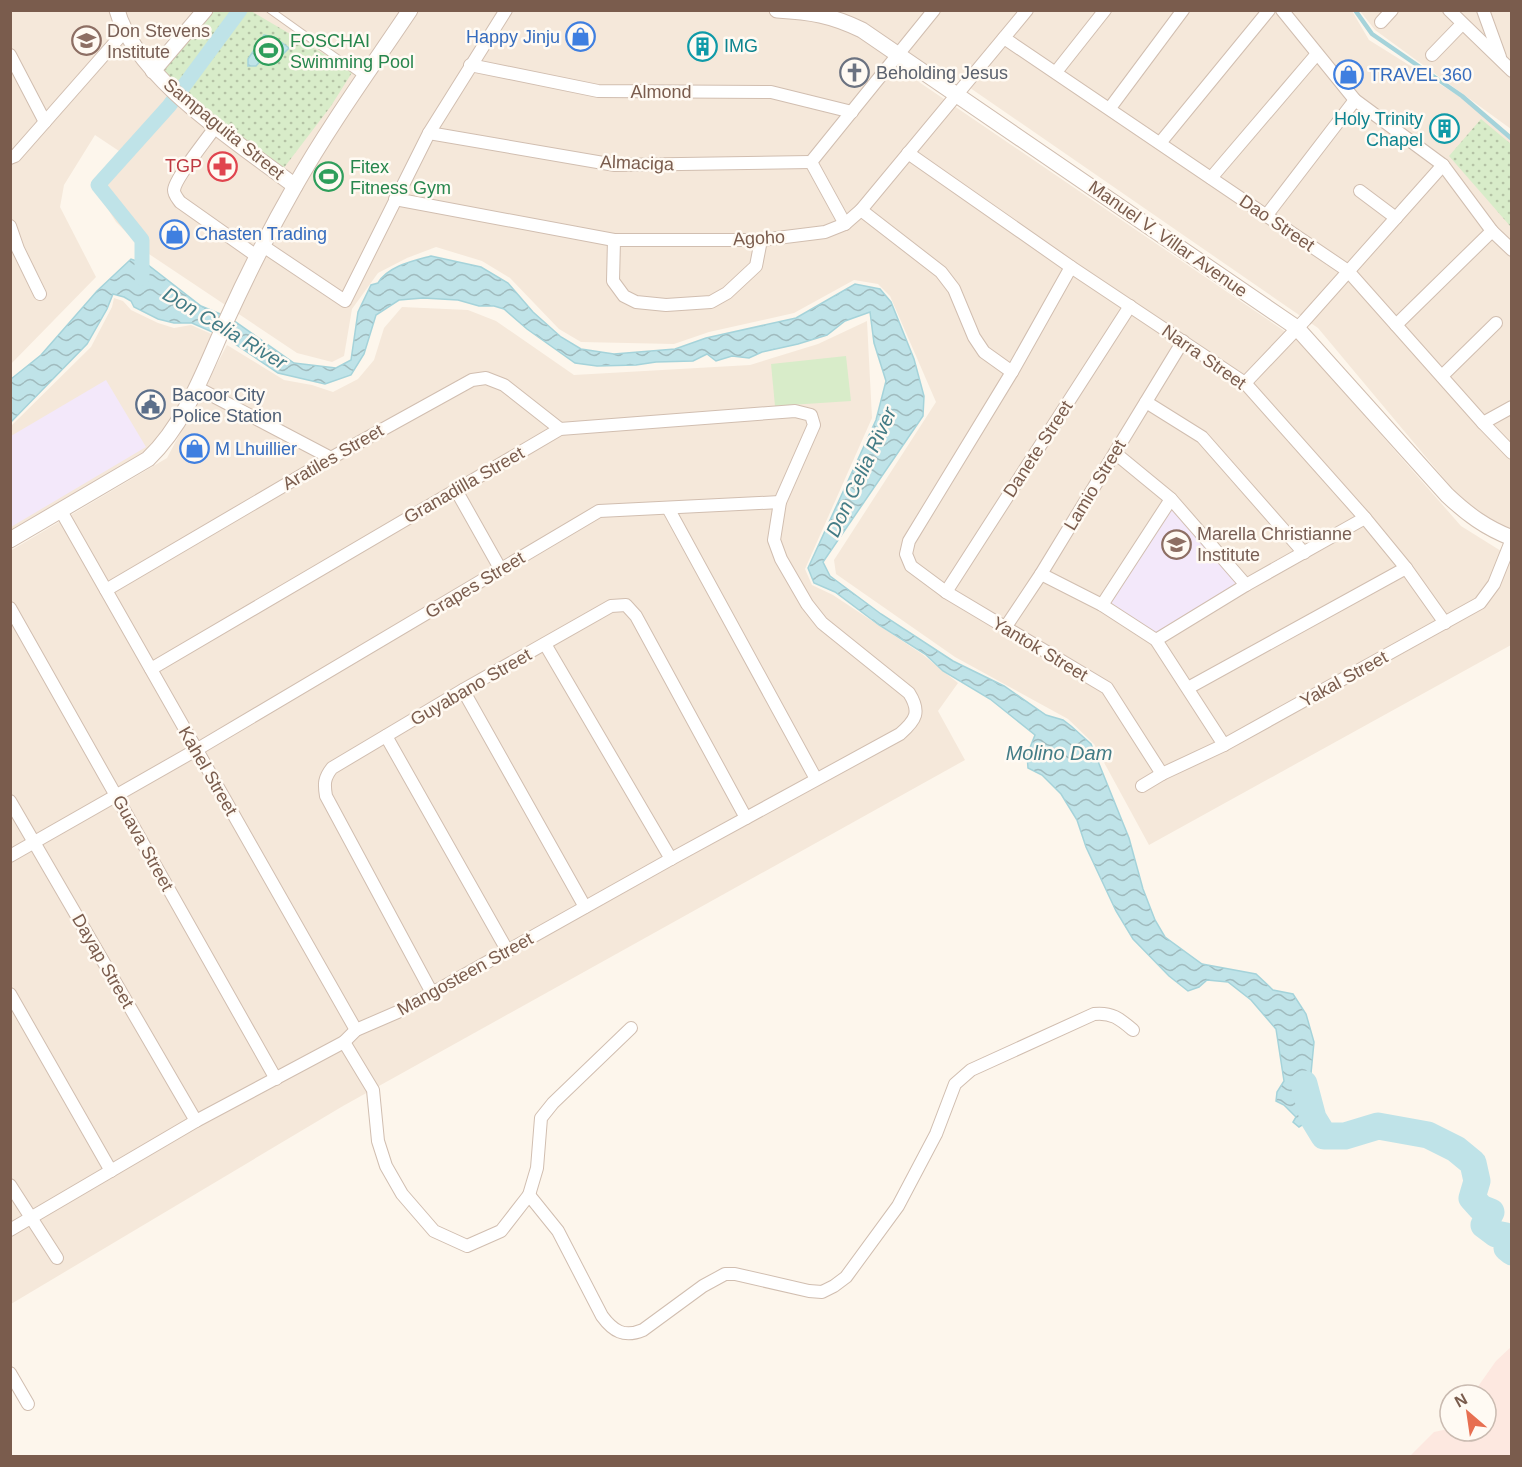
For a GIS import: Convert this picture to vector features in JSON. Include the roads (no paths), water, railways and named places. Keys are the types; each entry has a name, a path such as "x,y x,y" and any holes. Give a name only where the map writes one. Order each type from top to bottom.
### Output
{"street":[{"name":"Sampaguita Street","path":"117,10 132,45 153,71 216,126 295,186"},
{"path":"153,71 205,10"},
{"path":"10,540 148,459 162,445 175,427 196,387 234,305 295,186 364,77 410,10"},
{"path":"216,126 180,176 174,190 180,202 345,301 429,134 506,10"},
{"name":"Manuel V. Villar Avenue","path":"777,10 810,12 837,18 862,30 1297,328 1447,495 1468,515 1491,530 1512,539"},
{"path":"845,224 811,162 934,10"},
{"name":"Agoho","path":"395,199 614,240 761,240 825,232 845,224 861,210 1027,10"},
{"path":"1056,72 1105,10"},
{"path":"1110,108 1184,10"},
{"path":"1160,143 1269,10"},
{"path":"1282,10 1316,55 1355,100 1443,165 1492,231 1512,250"},
{"path":"1381,22 1392,10"},
{"path":"1449,10 1512,71"},
{"path":"1483,10 1501,62"},
{"path":"1432,55 1462,24"},
{"path":"12,161 125,31"},
{"name":"Dao Street","path":"1004,38 1348,271 1512,453"},
{"path":"10,55 45,122"},
{"path":"1211,178 1316,55"},
{"name":"Almond","path":"470,65 598,91 771,92 852,112"},
{"path":"1266,216 1355,100"},
{"name":"Almaciga","path":"429,134 615,165 811,162"},
{"name":"Narra Street","path":"908,153 1071,267 1245,383 1365,518 1406,568 1445,623"},
{"path":"1245,383 1443,165"},
{"path":"1360,191 1396,218"},
{"path":"861,210 941,272 954,289 974,337 984,352 1012,372 1071,267"},
{"path":"10,226 18,249 40,294"},
{"path":"1396,325 1492,231"},
{"path":"614,240 614,280 624,296 636,302 666,305 711,302 727,293 756,266 761,240"},
{"name":"Danete Street","path":"946,592 1130,306"},
{"path":"1442,376 1496,323"},
{"name":"Lamio Street","path":"1005,628 1041,574 1183,341"},
{"name":"Yantok Street","path":"1012,372 909,541 906,554 911,566 946,592 1107,688 1162,774"},
{"name":"Aratiles Street","path":"106,590 331,458 472,380 486,378 504,385 560,429"},
{"path":"196,387 331,458"},
{"path":"1146,402 1202,437 1304,553"},
{"path":"1483,423 1512,407"},
{"name":"Granadilla Street","path":"151,669 560,429 795,411 811,415 814,425 780,502"},
{"path":"1115,453 1171,499 1246,585"},
{"path":"456,490 501,570"},
{"path":"1102,605 1171,499"},
{"name":"Grapes Street","path":"10,856 196,750 599,511 780,502"},
{"name":"Mangosteen Street","path":"10,1230 195,1121 344,1042 357,1030 400,1011 900,734 911,725 916,715 915,703 909,693 822,623 807,604 781,560 774,540 780,502"},
{"path":"668,508 816,779"},
{"name":"Kahel Street","path":"61,511 357,1030"},
{"path":"1156,640 1246,585 1365,518"},
{"name":"Yakal Street","path":"1142,786 1224,745 1480,603 1494,584 1512,539"},
{"path":"1188,688 1406,568"},
{"path":"1041,574 1102,605 1156,640 1224,745"},
{"name":"Guyabano Street","path":"432,993 326,796 324,782 332,768 611,606 626,605 636,616 746,818"},
{"name":"Guava Street","path":"10,608 276,1079"},
{"path":"545,644 671,859"},
{"path":"463,690 585,907"},
{"path":"386,736 507,950"},
{"name":"Dayap Street","path":"10,801 195,1121"},
{"path":"10,994 111,1171"},
{"path":"530,1195 558,1231 602,1316 609,1326 621,1332 633,1334 643,1329 703,1286 725,1274 735,1274 786,1287 822,1292 846,1276 898,1206 936,1134 955,1084 971,1070 1094,1014 1115,1015 1133,1030"},
{"path":"344,1042 373,1090 378,1141 386,1166 402,1194 434,1231 467,1246 501,1231 530,1195 537,1168 541,1118 553,1103 631,1028"},
{"path":"10,1185 57,1258"},
{"path":"10,1373 28,1404"}],"lane":[{"path":"270,10 364,77"}],"water":[{"name":"FOSCHAI Swimming Pool","path":"264,35 274,37 289,48 281,56 265,56 256,66 248,66 248,59"},
{"name":"Molino Dam","path":"431,256 481,267 508,283 533,312 561,337 581,349 614,354 675,349 706,338 796,318 855,284 880,289 891,302 914,359 924,396 923,416 823,562 830,576 881,614 953,661 1004,686 1046,715 1063,720 1091,744 1129,838 1143,889 1155,920 1165,937 1202,964 1256,974 1273,990 1293,994 1306,1014 1314,1042 1309,1094 1316,1108 1313,1118 1299,1127 1293,1122 1296,1117 1284,1105 1276,1101 1277,1092 1284,1081 1276,1029 1251,1000 1228,982 1207,980 1199,987 1188,991 1169,976 1133,939 1116,911 1086,847 1077,820 1061,794 1042,775 1028,768 1027,755 1035,735 990,699 943,671 925,654 879,625 835,592 814,583 808,568 876,420 886,381 874,343 870,312 845,321 827,335 762,352 749,358 732,356 716,361 707,354 693,361 597,366 575,363 527,329 504,309 479,306 458,300 423,298 399,300 376,315 364,354 351,375 325,384 278,373 226,338 192,323 174,323 158,319 134,307 131,301 124,297 113,294 87,344 11,422 11,379 41,355 97,291 131,259 148,265 201,306 230,318 294,363 336,368 351,360 358,312 371,285 378,283 394,268"}],"waterway":[{"path":"142,278 142,240 98,185 169,106 240,10"},
{"path":"1355,10 1372,34 1462,96 1512,139"},
{"name":"Don Celia River","path":"1304,1084 1313,1118 1324,1136 1345,1136 1378,1126 1428,1135 1456,1149 1473,1163 1477,1181 1472,1198 1481,1208 1491,1212 1484,1225 1496,1234 1506,1236 1507,1248 1512,1252"}],"place":[{"name":"Happy Jinju","path":"581,37"},
{"name":"Don Stevens Institute","path":"86,41"},
{"name":"IMG","path":"703,46"},
{"name":"FOSCHAI Swimming Pool","path":"269,51"},
{"name":"Beholding Jesus","path":"855,73"},
{"name":"TRAVEL 360","path":"1348,75"},
{"name":"Holy Trinity Chapel","path":"1444,129"},
{"name":"TGP","path":"223,166"},
{"name":"Fitex Fitness Gym","path":"329,177"},
{"name":"Chasten Trading","path":"174,234"},
{"name":"Bacoor City Police Station","path":"151,405"},
{"name":"M Lhuillier","path":"194,449"},
{"name":"Marella Christianne Institute","path":"1176,544"}]}
